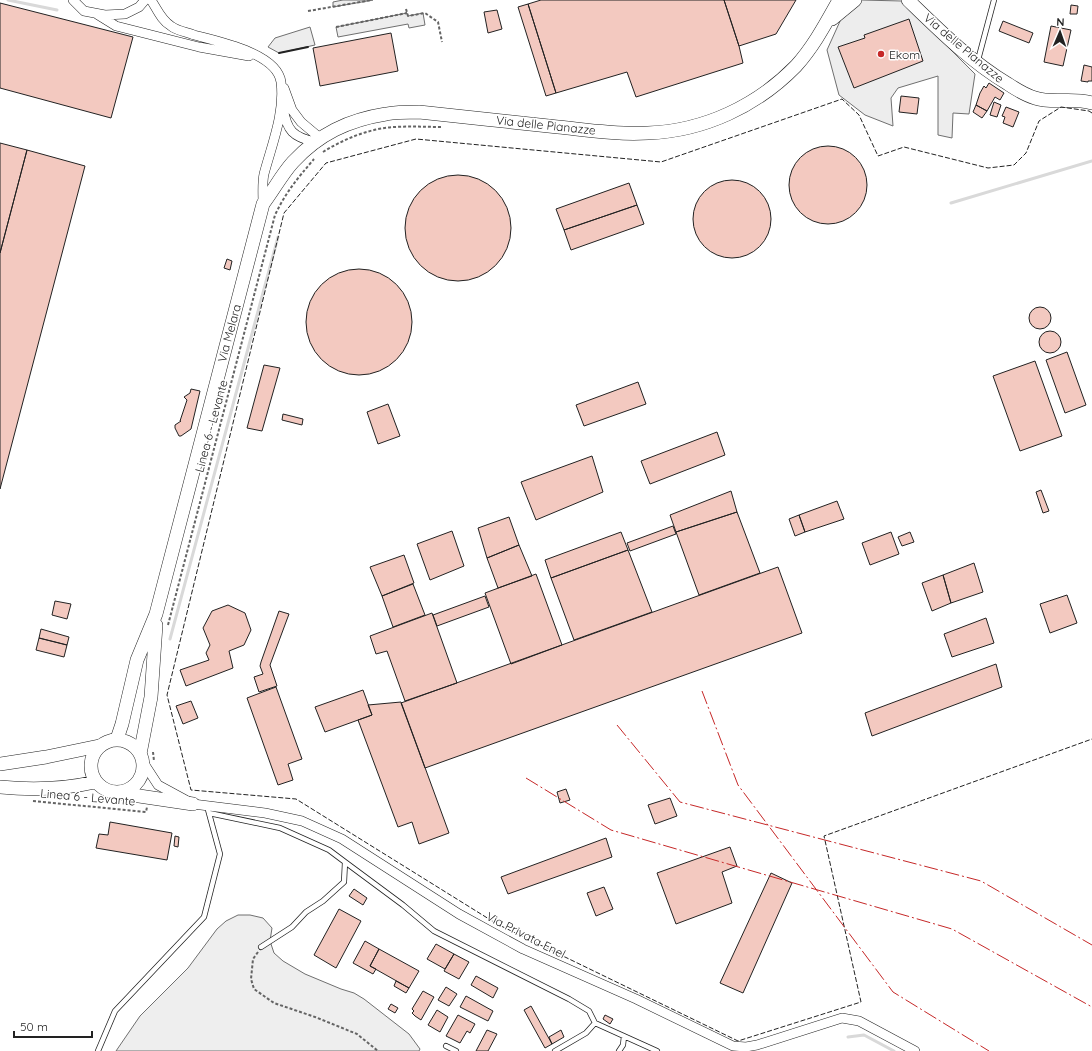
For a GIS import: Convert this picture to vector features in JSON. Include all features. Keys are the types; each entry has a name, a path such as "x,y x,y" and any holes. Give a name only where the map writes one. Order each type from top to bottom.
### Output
{"street":[{"path":"73,0 84,11 105,15 125,14 139,7 145,0"},
{"path":"151,0 156,10 171,26 184,32 231,45 268,62 279,74 292,110 319,144"},
{"name":"Via delle Pianazze","path":"826,24 831,0"},
{"name":"Via delle Pianazze","path":"263,204 292,162 319,144 339,127 362,118 387,113 419,112 612,132 647,134 693,127 720,118 752,101 772,87 796,65 809,50 826,24 839,0"},
{"name":"Via delle Pianazze","path":"826,24 855,0"},
{"name":"Via delle Pianazze","path":"908,0 977,62 999,79 1026,95 1037,99 1073,99 1092,103"},
{"path":"95,13 116,26 199,47 260,58"},
{"name":"Via Melara","path":"156,614 263,204 264,176 279,121 282,99 281,80"},
{"path":"282,99 285,118 290,130 294,134 304,139 319,144"},
{"path":"116,739 122,724 137,660 156,614"},
{"path":"119,793 130,790 138,783 148,757 156,614"},
{"path":"148,757 130,743 116,739 108,741 100,746 93,754 90,763 91,773 95,782 102,789 110,792 193,804"},
{"path":"0,764 100,746"},
{"name":"Via Privata Enel","path":"148,757 158,785 193,804 208,809 265,813 302,821 342,839 459,914 523,949 636,999 733,1046 746,1047 757,1045 842,1018 859,1021 915,1051"},
{"path":"0,787 46,788 83,785 95,782"}],"lane":[{"path":"977,62 994,0"},
{"path":"98,1051 115,1011 204,918 220,854 208,809 280,828 329,850 403,905 434,931 568,999 589,1012 594,1023 657,1051"},
{"path":"262,947 292,927 306,912 323,901 344,882 346,862"},
{"path":"555,1051 586,1033 594,1023"},
{"path":"618,1051 623,1045 624,1036"},
{"path":"446,1046 456,1051"}],"path":[{"path":"308,11 372,0"},
{"path":"406,9 408,16 425,13 438,22 442,42"},
{"path":"336,27 407,13"},
{"path":"319,144 340,142 376,130 394,126 446,127"},
{"name":"Linea 6 - Levante","path":"167,629 275,215 283,198 295,181 317,156"},
{"name":"Linea 6 - Levante","path":"28,801 146,812 150,798"},
{"path":"262,947 253,959 250,978 254,989 274,1003 315,1017 357,1034 378,1051"}],"shaded area":[{"path":"343,0 373,0 333,7 333,2"},
{"path":"861,0 902,1 975,74 969,114 953,113 952,138 938,135 938,76 898,88 891,98 893,126 865,115 839,95 827,50 841,19"},
{"path":"407,13 408,16 423,13 425,25 409,28 408,24 338,37 336,27"},
{"path":"310,27 315,45 279,53 268,47 275,38"},
{"path":"238,915 250,915 263,918 272,928 270,941 274,953 283,961 305,974 354,993 364,999 409,1034 420,1049 419,1051 116,1051 140,1016 188,968 217,929 226,921"}],"building":[{"path":"541,0 724,0 743,63 636,97 627,72 556,93 528,4"},
{"path":"724,0 796,0 776,34 739,46"},
{"path":"0,3 133,37 111,118 0,88"},
{"path":"528,4 556,93 546,96 518,7"},
{"path":"1071,5 1078,6 1077,14 1070,14"},
{"path":"497,10 502,29 488,33 484,12"},
{"name":"Ekom","path":"909,19 923,61 854,88 838,47 865,38 864,35"},
{"path":"1003,21 1033,33 1029,43 999,31"},
{"path":"1051,26 1071,30 1063,66 1044,62"},
{"path":"391,33 398,71 320,86 313,48"},
{"path":"1084,65 1092,67 1092,81 1081,81"},
{"path":"989,83 1004,93 1000,100 995,97 987,111 976,105 984,86 986,88"},
{"path":"901,96 919,98 917,114 899,112"},
{"path":"994,102 1001,105 997,117 990,115"},
{"path":"976,105 987,111 982,118 973,112"},
{"path":"1006,107 1019,112 1013,127 1003,123 1005,117 1002,116"},
{"path":"0,143 27,150 0,253"},
{"path":"828,146 843,149 855,158 864,170 867,185 864,200 855,212 843,221 828,224 813,221 801,212 792,200 789,185 792,170 801,158 813,149"},
{"path":"27,150 85,166 0,489 0,253"},
{"path":"458,175 478,179 495,191 507,208 511,228 507,248 495,265 478,277 458,281 438,277 421,265 409,248 405,228 409,208 421,191 438,179"},
{"path":"732,180 747,183 759,192 768,204 771,219 768,234 759,246 747,255 732,258 717,255 705,246 696,234 693,219 696,204 705,192 717,183"},
{"path":"629,183 637,205 564,230 556,209"},
{"path":"637,205 644,224 571,250 564,230"},
{"path":"227,259 232,261 230,270 224,268"},
{"path":"359,269 379,273 396,285 408,302 412,322 408,342 396,359 379,371 359,375 339,371 322,359 310,342 306,322 310,302 322,285 339,273"},
{"path":"1040,307 1048,310 1051,318 1048,326 1040,329 1032,326 1029,318 1032,310"},
{"path":"1050,331 1058,334 1061,342 1058,350 1050,353 1042,350 1039,342 1042,334"},
{"path":"1067,352 1086,405 1065,413 1046,360"},
{"path":"1035,361 1062,436 1020,451 993,376"},
{"path":"264,365 280,368 262,431 247,428"},
{"path":"638,382 646,404 584,426 576,405"},
{"path":"191,389 200,391 191,429 179,436 175,425 181,421 187,400 184,397 190,393"},
{"path":"388,404 400,436 378,444 367,412"},
{"path":"283,414 303,419 302,425 282,420"},
{"path":"717,432 725,455 650,484 641,461"},
{"path":"592,456 603,492 536,520 521,482"},
{"path":"1041,490 1049,511 1043,513 1036,492"},
{"path":"731,491 737,512 676,532 670,515"},
{"path":"837,501 844,519 805,532 799,515"},
{"path":"737,512 760,573 699,595 676,532"},
{"path":"799,515 805,532 795,536 789,519"},
{"path":"509,517 519,545 487,558 478,528"},
{"path":"673,526 676,534 630,551 627,543"},
{"path":"452,531 464,566 430,580 417,544"},
{"path":"621,532 628,550 551,578 545,560"},
{"path":"891,532 899,554 870,565 862,543"},
{"path":"910,532 914,542 902,546 898,537"},
{"path":"519,545 532,576 498,588 487,558"},
{"path":"628,550 652,612 574,640 551,578"},
{"path":"404,555 414,583 382,596 370,567"},
{"path":"974,563 983,592 951,603 943,575"},
{"path":"778,567 802,633 425,768 401,703"},
{"path":"536,574 562,645 511,664 485,593"},
{"path":"943,575 951,603 932,611 922,583"},
{"path":"413,584 425,615 393,627 382,596"},
{"path":"1067,595 1077,623 1050,633 1040,604"},
{"path":"485,596 489,607 437,626 433,615"},
{"path":"55,601 71,604 67,619 52,615"},
{"path":"228,605 245,613 251,630 244,645 229,651 233,668 186,686 180,670 209,660 206,653 210,645 203,628 212,611"},
{"path":"279,611 289,614 270,665 277,686 259,692 254,677 263,674 260,666 261,662"},
{"path":"432,613 457,683 405,701 387,651 376,654 370,636"},
{"path":"986,618 994,643 952,657 944,634"},
{"path":"41,629 69,637 67,645 39,638"},
{"path":"39,638 67,645 64,657 36,650"},
{"path":"996,664 1002,687 872,736 865,713"},
{"path":"276,687 302,759 288,764 293,780 278,785 247,698"},
{"path":"363,690 372,715 325,732 315,707"},
{"path":"191,701 198,718 183,724 176,706"},
{"path":"401,702 449,833 419,844 412,822 398,827 358,720 372,715 368,705"},
{"path":"566,789 570,800 560,803 557,792"},
{"path":"670,798 677,816 655,824 648,805"},
{"path":"110,822 172,833 167,860 96,848 99,834 108,835"},
{"path":"175,836 179,837 178,847 174,846"},
{"path":"606,838 612,857 508,894 501,877"},
{"path":"730,847 737,866 722,872 732,903 676,924 657,873"},
{"path":"771,873 792,883 743,993 720,983"},
{"path":"604,887 613,909 596,916 587,893"},
{"path":"354,889 367,898 363,905 349,896"},
{"path":"339,909 361,921 336,968 314,955"},
{"path":"365,941 379,949 370,966 376,969 373,974 353,963"},
{"path":"436,944 454,954 445,969 427,959"},
{"path":"379,949 419,971 409,988 370,966"},
{"path":"454,954 469,962 459,979 444,971"},
{"path":"476,976 498,988 493,998 471,985"},
{"path":"396,981 409,988 406,993 394,986"},
{"path":"446,987 457,994 449,1006 438,1000"},
{"path":"423,991 434,997 421,1020 412,1013 414,1011 412,1009"},
{"path":"466,996 493,1011 488,1021 460,1007"},
{"path":"391,1004 398,1008 395,1013 388,1009"},
{"path":"531,1006 552,1044 545,1048 524,1010"},
{"path":"437,1010 448,1017 440,1032 428,1025"},
{"path":"458,1015 475,1024 470,1033 467,1031 460,1043 446,1036"},
{"path":"605,1015 613,1019 610,1024 603,1019"},
{"path":"487,1030 497,1034 488,1051 476,1051"},
{"path":"561,1030 564,1037 552,1044 549,1037"}],"waterway":[{"path":"8,0 57,10"},
{"path":"951,203 1092,161"},
{"path":"170,639 278,237"},
{"path":"848,1037 864,1035 894,1051"}],"fence":[{"path":"1092,113 1089,111 1061,107 1039,121 1026,153 1014,165 988,168 904,147 878,156 859,115 842,99 661,162 416,139 326,163 284,213 167,695 191,790 296,799 497,924 738,1041 861,1002 824,836 1092,739"}],"wall":[{"path":"279,53 308,47"}],"power":[{"path":"702,691 738,785 893,992 989,1051"},
{"path":"617,725 680,802 981,881 1092,945"},
{"path":"526,778 611,830 952,929 1092,1007"}],"place":[{"name":"Ekom","path":"881,54"}]}
